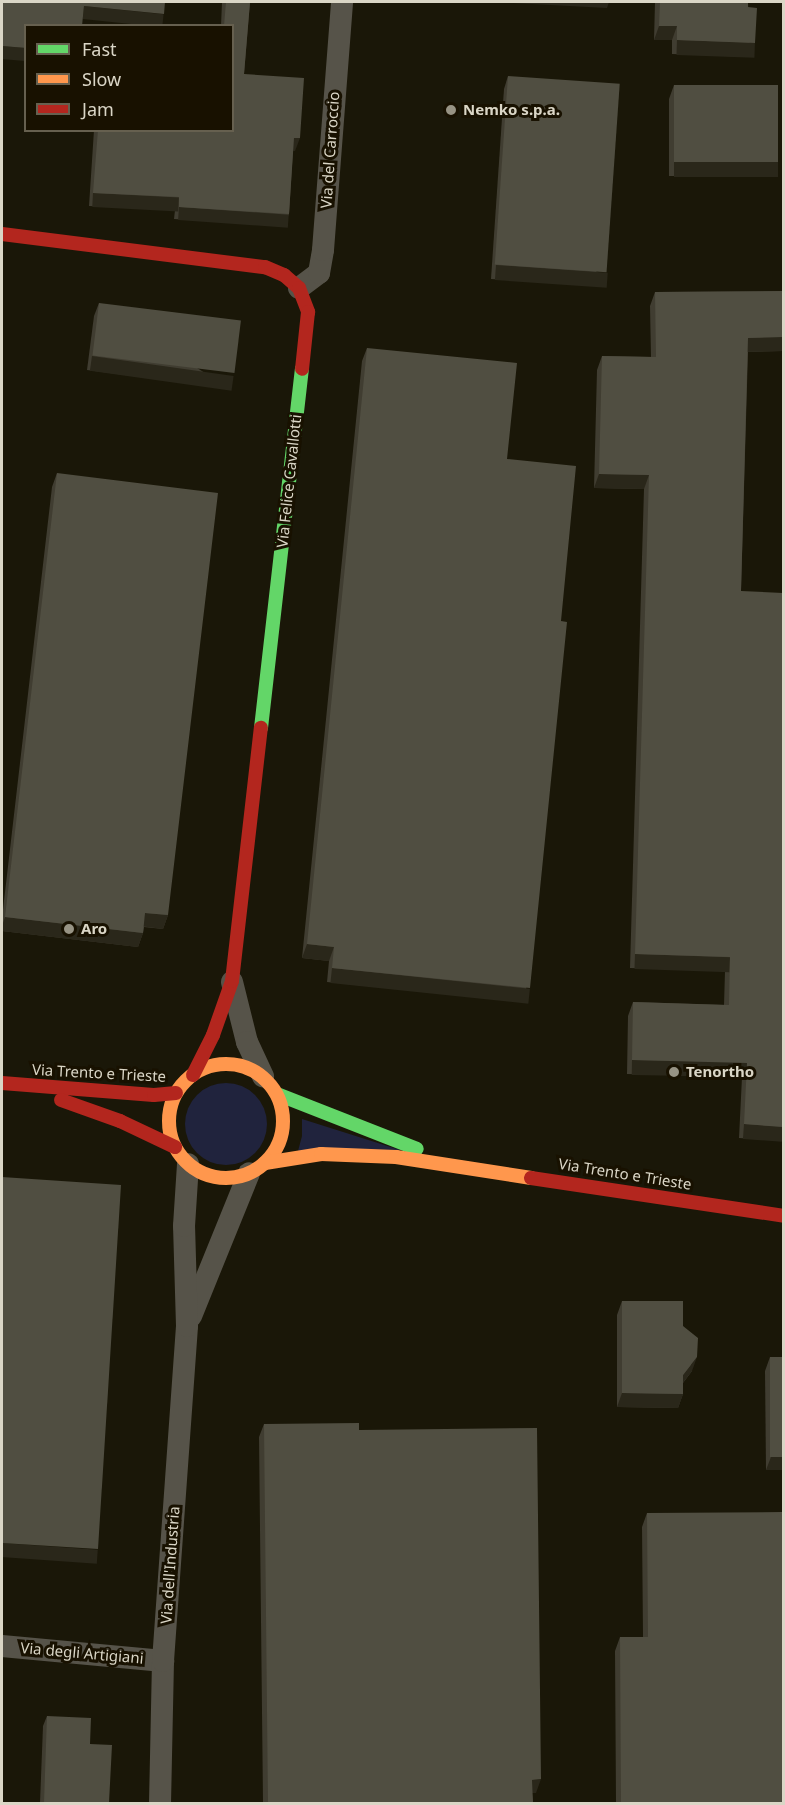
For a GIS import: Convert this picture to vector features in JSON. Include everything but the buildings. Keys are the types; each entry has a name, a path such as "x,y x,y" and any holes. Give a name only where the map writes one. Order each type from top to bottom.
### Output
{"street":[{"name":"Via del Carroccio","path":"299,288 319,273 321,262 342,2"},
{"path":"2,234 265,267 284,275 299,288"},
{"name":"Via Felice Cavallotti","path":"193,1075 213,1035 232,981 308,312 299,288"},
{"name":"Via Felice Cavallotti","path":"232,981 247,1042 270,1086"},
{"name":"Via Trento e Trieste","path":"182,1155 169,1120 176,1093 193,1075 210,1066 228,1064 247,1068 270,1086 461,1166"},
{"name":"Via Trento e Trieste","path":"2,1083 154,1095 176,1093"},
{"name":"Via Trento e Trieste","path":"20,1086 120,1121 182,1155 207,1175 228,1178 257,1168 321,1154 396,1157 783,1216"},
{"path":"257,1168 279,1143 284,1118 270,1086"},
{"name":"Via dell'Industria","path":"160,1803 163,1661 188,1326 182,1155"},
{"name":"Via dell'Industria","path":"188,1326 257,1168"},
{"name":"Via degli Artigiani","path":"2,1646 163,1661"}],"shaded area":[{"path":"226,1083 242,1086 255,1095 264,1108 267,1124 264,1140 255,1153 242,1162 226,1165 210,1162 197,1153 188,1140 185,1124 188,1108 197,1095 210,1086"},
{"path":"302,1119 400,1150 298,1151 302,1136"}],"traffic: fast":[{"path":"261,728 302,369"},
{"path":"277,1094 417,1149"}],"traffic: slow":[{"path":"226,1064 248,1069 266,1081 278,1099 283,1121 278,1143 266,1161 248,1173 226,1178 204,1173 186,1161 174,1143 169,1121 174,1099 186,1081 204,1069 226,1064"},
{"path":"265,1163 321,1154 396,1157 531,1178"}],"traffic: jam":[{"path":"2,234 265,267 284,275 299,288 308,312 302,369"},
{"path":"193,1075 213,1035 232,981 261,728"},
{"path":"2,1083 154,1095 176,1093"},
{"path":"61,1100 120,1121 175,1147"},
{"path":"531,1178 784,1216"}],"place":[{"name":"Nemko s.p.a.","path":"451,110"},
{"name":"Aro","path":"69,929"},
{"name":"Tenortho","path":"674,1072"}]}
